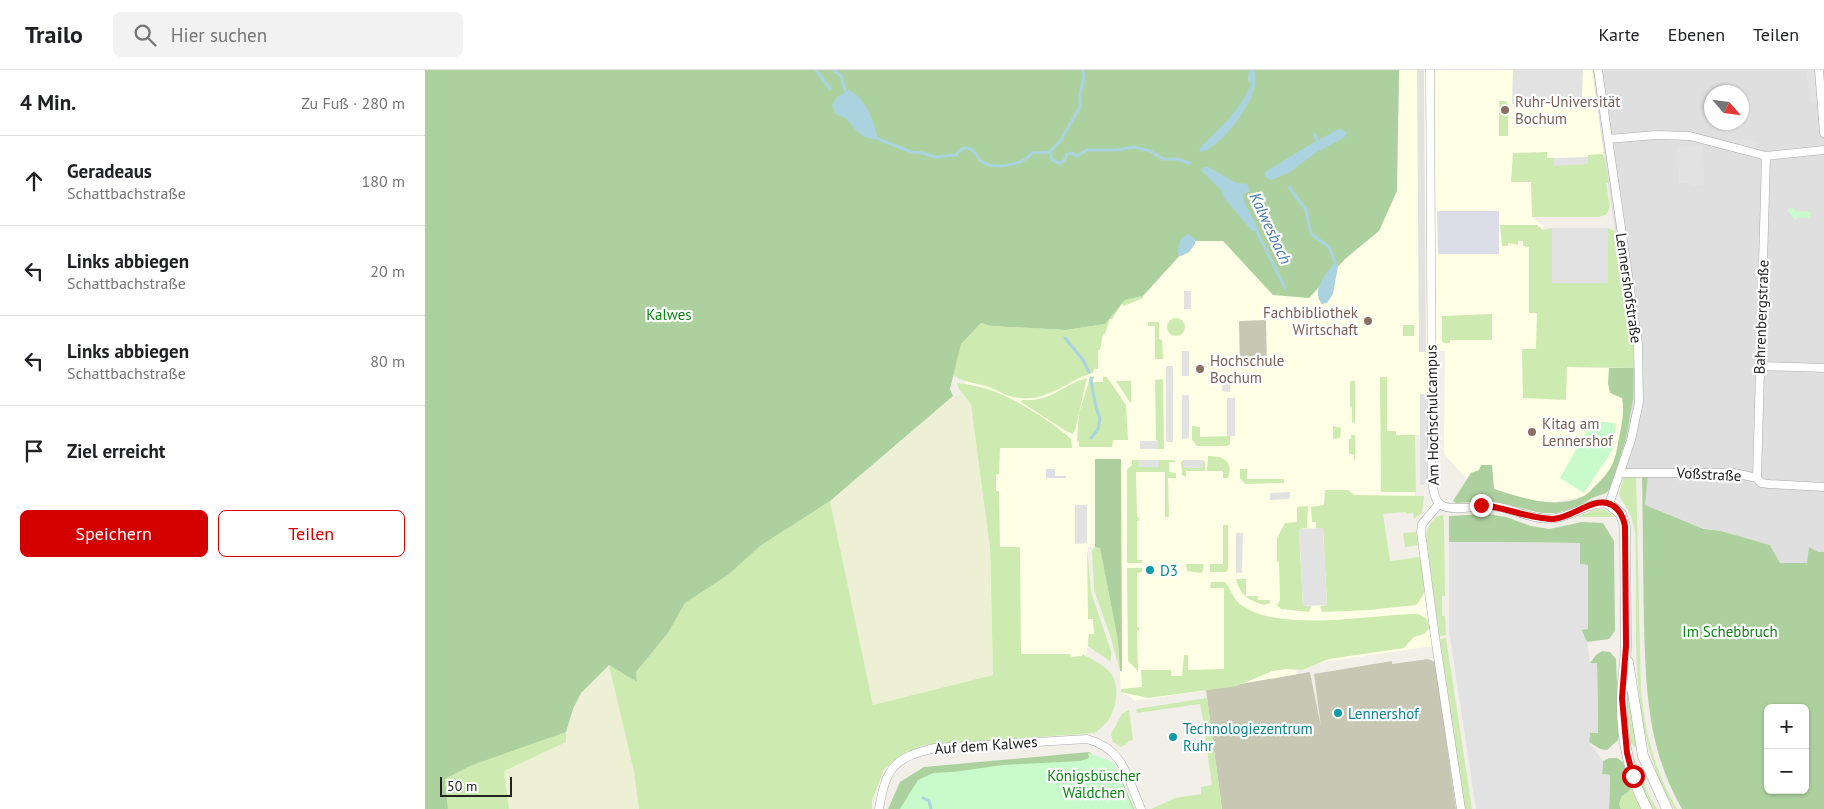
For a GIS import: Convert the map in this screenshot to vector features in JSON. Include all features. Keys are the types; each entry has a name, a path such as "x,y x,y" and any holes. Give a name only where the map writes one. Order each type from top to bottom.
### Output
{"street":[{"name":"Am Hochschulcampus","path":"1430,70 1433,478 1434,498 1439,504 1422,524 1421,532 1461,809"},
{"name":"Lennershofstraße","path":"1598,70 1638,354 1639,402 1631,440 1609,504"},
{"path":"1819,70 1824,133"},
{"path":"1608,139 1656,135 1690,136 1766,156 1824,150"},
{"name":"Bahrenbergstraße","path":"1757,478 1766,156"},
{"path":"1760,366 1824,368"},
{"name":"Voßstraße","path":"1621,472 1733,473 1757,478 1761,483 1824,487"},
{"path":"1439,504 1449,508 1481,505 1496,506 1530,516 1554,519 1577,512 1599,502 1609,504 1621,514 1625,526 1626,646 1622,698 1624,735 1633,776 1647,809"},
{"path":"1626,646 1643,756 1667,809"},
{"name":"Auf dem Kalwes","path":"879,809 883,785 889,771 900,761 926,750 1087,739 1099,742 1109,748 1121,761 1141,809"}],"shaded area":[{"name":"Hochschule Bochum","path":"1399,70 1592,70 1604,156 1532,217 1543,226 1544,349 1522,349 1523,398 1566,367 1622,368 1624,410 1616,456 1609,474 1585,496 1553,502 1534,501 1494,489 1492,465 1471,473 1467,479 1444,454 1445,351 1438,351 1436,434 1415,435 1415,495 1413,507 1327,495 1337,569 1420,557 1433,646 1296,666 1297,677 1134,701 1121,692 1118,641 1096,547 1088,547 1088,619 1093,619 1094,634 1089,635 1086,656 1072,657 993,680 989,529 961,344 1107,251 1387,209 1399,111"},
{"path":"1417,70 1424,70 1426,352 1419,352"},
{"path":"1513,70 1583,70 1582,98 1578,103 1512,104"},
{"path":"1592,70 1824,70 1824,552 1818,552 1807,563 1780,563 1770,545 1721,531 1705,529 1645,505 1648,477 1613,479 1626,439 1634,368 1633,342"},
{"path":"1806,70 1814,70 1818,102 1810,103"},
{"path":"1741,139 1757,142 1756,149 1740,146"},
{"path":"1703,145 1704,186 1690,186 1689,183 1679,183 1677,148"},
{"path":"1588,157 1588,164 1554,166 1554,158"},
{"path":"1437,211 1499,211 1499,254 1438,254"},
{"path":"1552,228 1608,228 1608,283 1552,283"},
{"path":"1184,291 1191,291 1191,309 1184,309"},
{"path":"1266,320 1267,366 1240,368 1239,321"},
{"path":"1182,351 1189,351 1189,376 1182,376"},
{"path":"1166,366 1173,366 1173,442 1166,442"},
{"path":"1223,376 1230,376 1230,392 1222,391"},
{"path":"1420,394 1427,394 1428,484 1420,485"},
{"path":"961,395 971,403 989,529 993,675 873,705 830,501 953,396"},
{"path":"1182,395 1189,395 1189,438 1182,439"},
{"path":"1227,398 1235,398 1235,436 1227,436"},
{"path":"1140,441 1158,441 1158,449 1140,449"},
{"path":"1139,460 1159,460 1159,467 1139,467"},
{"path":"1184,460 1203,460 1202,468 1184,468"},
{"path":"1046,469 1055,469 1055,476 1066,476 1066,478 1046,478"},
{"path":"1290,492 1290,499 1270,500 1270,493"},
{"path":"1075,505 1087,505 1087,543 1075,544"},
{"path":"1323,528 1327,605 1303,606 1299,529"},
{"path":"1236,533 1243,533 1242,573 1236,573"},
{"path":"1449,542 1580,543 1580,564 1588,565 1588,629 1581,630 1587,642 1590,663 1597,663 1598,733 1590,733 1589,742 1603,761 1602,774 1610,775 1609,809 1476,809 1449,631"},
{"path":"1428,659 1435,662 1456,809 1222,809 1206,690 1310,672 1321,727 1314,674 1392,661 1392,664"},
{"path":"609,665 634,772 639,809 509,809 503,771 565,742 573,709 581,693"}],"green space":[{"name":"Kalwes","path":"425,70 1399,70 1397,191 1379,231 1345,259 1309,298 1273,295 1223,241 1193,241 1143,296 1125,300 1105,324 1066,330 991,326 981,323 961,344 950,389 953,396 830,501 760,546 728,575 685,603 668,633 636,672 637,682 609,665 581,693 573,709 566,732 470,766 445,779 448,809 425,809"},
{"path":"1499,101 1506,101 1508,105 1508,136 1499,136"},
{"path":"1547,152 1547,158 1554,158 1554,165 1588,164 1588,155 1602,154 1604,156 1609,183 1606,183 1610,207 1607,214 1599,217 1532,217 1531,182 1511,182 1513,153"},
{"path":"1792,207 1796,211 1811,212 1810,218 1798,218 1795,220 1787,210"},
{"path":"1500,225 1537,225 1543,230 1552,228 1552,283 1608,283 1608,228 1615,231 1633,342 1634,368 1567,367 1566,400 1523,398 1522,349 1536,349 1537,313 1529,313 1529,247 1523,246 1523,241 1518,241 1518,245 1508,243 1508,246 1502,246"},
{"path":"1143,296 1143,298 1124,306 1122,304 1112,319 1110,319 1105,334 1103,334 1100,350 1098,350 1098,369 1094,369 1093,373 1048,394 1039,397 1018,398 986,386 964,381 953,375 961,344 981,323 991,326 1066,330 1105,324 1125,300"},
{"path":"1492,314 1492,340 1450,340 1450,343 1442,341 1442,316"},
{"path":"1176,318 1182,321 1185,327 1182,333 1176,336 1170,333 1167,327 1170,321"},
{"path":"1148,322 1159,322 1159,339 1162,340 1163,359 1155,359 1155,326 1148,326"},
{"path":"1403,325 1414,325 1414,336 1403,336"},
{"path":"1609,368 1634,368 1633,400 1626,439 1610,489 1606,493 1592,498 1577,507 1556,513 1541,513 1493,501 1456,503 1453,501 1471,473 1479,470 1481,465 1492,465 1494,489 1516,496 1539,501 1562,502 1587,494 1611,467 1621,426 1622,398 1610,393 1608,383"},
{"path":"1094,376 1093,382 1103,382 1103,377 1107,377 1126,405 1128,440 1113,440 1112,447 1079,447 1079,442 1077,441 1079,413 1090,378"},
{"path":"1380,377 1387,377 1387,431 1396,431 1396,435 1415,435 1416,492 1381,492"},
{"path":"1087,378 1073,434 1021,402 1022,400 1049,396"},
{"path":"1163,379 1164,449 1158,449 1158,441 1156,440 1155,380"},
{"path":"1116,381 1131,381 1131,404"},
{"path":"1351,381 1355,381 1355,423 1352,422 1352,408 1350,406"},
{"path":"957,383 991,390 1016,401 1052,423 1071,439 1072,448 1000,448 996,491 999,491 1000,547 1020,547 1021,654 1069,654 1072,657 1082,656 1083,654 1106,668 1113,676 1116,689 1115,704 1107,722 1095,733 924,745 903,754 884,769 872,801 872,809 639,809 634,772 609,665 637,682 636,672 668,633 685,603 728,575 760,546 830,501 873,705 993,675 990,548 971,404 959,389"},
{"path":"1592,421 1616,423 1613,449 1584,493 1560,478"},
{"path":"1192,426 1200,427 1200,437 1230,436 1230,444 1227,446 1197,446 1192,440"},
{"path":"1333,426 1341,428 1340,438 1333,439"},
{"path":"1351,435 1355,435 1355,460 1354,455 1349,453 1349,439 1351,439"},
{"path":"1208,456 1223,458 1226,461 1230,467 1228,478 1223,478 1223,471 1207,471"},
{"path":"1095,459 1121,459 1122,671 1120,671 1118,641 1100,548 1095,547"},
{"path":"1132,460 1139,460 1140,467 1158,467 1159,460 1174,460 1176,462 1169,462 1169,472 1176,473 1176,478 1168,478 1169,517 1165,517 1165,472 1136,472 1137,517 1139,517 1139,521 1137,521 1137,560 1142,560 1142,563 1127,563 1127,469 1132,465"},
{"path":"1184,460 1184,467 1202,468 1203,460 1205,462 1205,471 1186,471 1186,477 1182,475 1181,462"},
{"path":"1240,469 1247,469 1247,479 1284,479 1284,483 1245,484 1240,478"},
{"path":"1636,475 1641,691 1645,723 1652,752 1662,780 1677,809 1674,809 1658,776 1647,742 1641,708 1637,673 1635,531 1631,516 1619,495 1623,479"},
{"name":"Im Schebbruch","path":"1642,476 1648,476 1645,505 1704,529 1721,531 1770,545 1780,563 1807,563 1809,547 1818,552 1824,552 1824,809 1682,809 1662,765 1651,720 1646,673"},
{"path":"1325,490 1348,490 1354,495 1424,496 1422,513 1414,519 1413,513 1383,514 1390,561 1420,557 1425,590 1416,605 1322,612 1320,606 1327,605 1323,528 1316,528 1316,522 1312,522 1311,507 1324,505"},
{"path":"1308,506 1307,528 1299,529 1303,606 1311,606 1309,612 1281,609 1277,605 1280,600 1277,538 1285,523 1297,522 1297,507"},
{"path":"1597,509 1605,510 1615,517 1576,517"},
{"path":"1488,514 1549,529 1582,522 1603,523 1614,541 1615,631 1609,639 1587,642 1581,629 1588,629 1588,565 1580,564 1579,543 1449,542 1449,516"},
{"path":"1443,515 1445,596 1442,596 1442,616 1445,616 1446,635 1439,636 1426,534 1434,520"},
{"path":"1223,525 1228,525 1228,570 1226,572 1210,572 1210,564 1223,564"},
{"path":"1416,532 1418,545 1405,547 1403,533"},
{"path":"1087,547 1091,592 1111,651 1111,662 1088,646 1089,634 1094,634 1093,619 1088,619"},
{"path":"1095,547 1100,547 1118,641 1120,671 1111,638 1094,590 1092,551"},
{"path":"1186,564 1204,564 1202,573 1187,571"},
{"path":"1127,568 1142,568 1142,572 1137,573 1138,671 1128,661"},
{"path":"1236,579 1246,579 1246,596 1240,589"},
{"path":"1211,582 1225,582 1240,604 1257,613 1277,618 1326,620 1418,614 1426,618 1430,628 1424,634 1414,637 1404,648 1329,659 1302,670 1286,669 1272,671 1237,686 1148,698 1121,692 1121,689 1142,687 1141,670 1171,670 1171,676 1182,676 1184,655 1188,655 1188,670 1224,669 1224,588 1210,588"},
{"path":"1246,596 1258,596 1258,600 1270,600 1270,603 1264,605"},
{"path":"1446,638 1472,809 1465,809 1440,639"},
{"path":"1602,651 1610,652 1616,659 1619,734 1618,740 1607,750 1600,749 1589,742 1590,733 1598,733 1597,663 1590,663"},
{"path":"1629,696 1637,746 1635,747 1631,744 1627,697"},
{"path":"1207,698 1222,809 1151,809 1175,798 1201,794 1201,787 1212,785 1202,714 1200,704 1137,713 1136,709"},
{"path":"1129,710 1133,740 1128,741 1128,743 1121,747 1113,742 1111,734 1122,714"},
{"path":"566,732 566,742 504,771 509,809 448,809 445,779 470,766"},
{"name":"Königsbüscher Wäldchen","path":"1089,752 1106,766 1111,773 1119,773 1134,809 888,809 900,782 924,767"},
{"name":"Königsbüscher Wäldchen","path":"1088,753 1111,761 1114,764 1133,809 900,809 918,780 933,773 1003,765 1080,761 1089,758"},
{"path":"1609,758 1617,758 1623,762 1631,788 1622,796 1619,804 1621,809 1609,809 1610,775 1602,774 1603,761"},
{"path":"1634,759 1648,794 1657,809 1653,809 1642,786"},
{"path":"1631,788 1641,809 1621,809 1619,804 1622,796"}],"water":[{"path":"1249,70 1255,70 1255,83 1251,98 1246,107 1233,126 1217,143 1201,152 1199,150 1201,147 1229,118 1247,94 1251,85 1248,80"},
{"path":"849,90 865,105 872,118 878,139 863,136 846,118 835,113 832,105 837,97"},
{"path":"1339,129 1347,132 1344,138 1315,153 1290,172 1271,180 1265,177 1265,172"},
{"path":"1203,167 1208,167 1236,183 1247,184 1250,191 1243,194 1245,204 1257,226 1256,231 1252,231 1224,198 1221,190 1201,170"},
{"path":"1188,234 1195,239 1195,244 1189,252 1181,256 1178,255 1180,242"},
{"path":"1335,262 1338,266 1333,294 1327,303 1322,304 1319,299 1319,287 1324,276"}],"waterway":[{"name":"Kalwesbach","path":"816,70 830,89"},
{"name":"Kalwesbach","path":"834,70 841,76 846,94"},
{"path":"1050,152 1060,141 1080,107 1080,94 1084,77 1083,70"},
{"path":"1314,134 1318,142"},
{"name":"Kalwesbach","path":"876,138 911,152 935,157 956,155 962,149 968,148 985,163 999,166 1022,161 1032,153 1050,152 1052,160 1059,163 1064,161 1067,154 1072,153 1077,156 1087,150 1116,150 1134,147 1150,151 1163,159 1177,159 1190,163"},
{"path":"1289,187 1306,210 1311,234 1329,247 1335,262"},
{"name":"Kalwesbach","path":"1255,228 1285,288"},
{"path":"1065,338 1083,360 1089,372"},
{"path":"1091,378 1094,399 1100,418 1098,429 1091,438"},
{"path":"923,798 929,801 931,809"}],"place":[{"name":"Ruhr-Universität Bochum","path":"1505,110"},
{"name":"Fachbibliothek Wirtschaft","path":"1368,321"},
{"name":"Hochschule Bochum","path":"1200,369"},
{"name":"Kitag am Lennershof","path":"1532,432"},
{"name":"D3","path":"1150,570"},
{"name":"Lennershof","path":"1338,713"},
{"name":"Technologiezentrum Ruhr","path":"1173,737"}],"route":[{"path":"1481,505 1496,506 1530,516 1554,519 1577,512 1599,502 1617,508 1624,519 1626,646 1622,698 1623,726 1633,776"}]}
